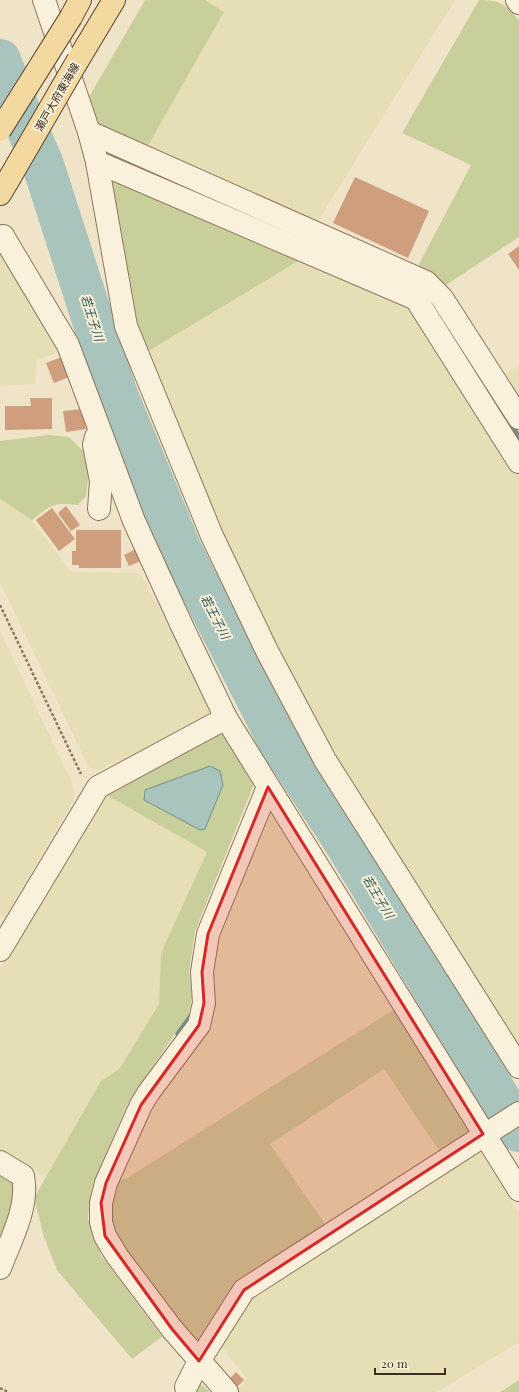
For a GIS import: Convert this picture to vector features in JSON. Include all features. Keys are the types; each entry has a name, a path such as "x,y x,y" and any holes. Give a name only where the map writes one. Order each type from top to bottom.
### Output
{"main road":[{"name":"瀬戸大府東海線","path":"4,187 114,0"},
{"path":"0,130 76,9"}],"street":[{"path":"44,0 89,132 97,162 126,326 216,543 267,651 325,760 519,1067"},
{"path":"89,132 426,282 442,298 519,418"},
{"path":"97,162 416,299 519,462"},
{"path":"2,236 68,345 134,520 226,718 519,1190"},
{"path":"99,425 94,445 101,481 99,509"},
{"path":"0,950 98,788 226,718"},
{"path":"227,1392 172,1329 117,1256 105,1236 101,1222 101,1203 106,1183 141,1105 199,1025 204,1003 202,972 208,934 268,787"},
{"path":"186,1387 199,1361 244,1290 483,1134 519,1113"},
{"path":"0,1162 23,1176 25,1186 24,1202 0,1268"}],"path":[{"path":"0,605 82,775 95,792"},
{"path":"0,1388 8,1392"}],"highlighted area":[{"path":"268,787 483,1134 244,1290 199,1361 172,1329 105,1236 101,1203 106,1183 141,1105 199,1025 204,1003 202,972 208,934"}],"shaded area":[{"path":"205,0 455,0 315,226 145,151 224,12"},
{"path":"0,255 62,351 37,360 35,384 0,386"},
{"path":"305,257 411,303 519,473 519,1050 333,754 273,644 221,533 147,352"},
{"path":"519,365 519,406 501,377"},
{"path":"0,499 32,520 71,572 140,573 215,709 213,715 99,770 89,768 0,582"},
{"path":"0,631 72,783 74,800 5,917 0,914"},
{"path":"103,793 207,852 161,953 159,1004 118,1069 101,1081 46,1177 0,1150 0,968"},
{"path":"267,799 396,1008 127,1178 112,1182 130,1141 186,1051 208,967"},
{"path":"384,1069 442,1155 327,1227 269,1144"},
{"path":"476,1150 481,1153 519,1213 519,1342 437,1392 235,1392 247,1379 219,1343 252,1291"}],"green space":[{"path":"145,0 205,0 224,12 145,151 98,130 88,99"},
{"path":"479,0 492,1 502,4 519,21 519,237 446,285 417,268 471,165 402,133"},
{"path":"115,173 305,257 147,352 138,330 107,179"},
{"path":"48,435 69,437 83,451 89,472 86,496 78,505 57,504 48,508 32,520 0,499 0,441"},
{"path":"222,733 254,784 195,931 189,972 192,996 189,1013 128,1103 93,1183 89,1203 88,1219 101,1255 162,1337 132,1359 57,1270 44,1237 34,1198 101,1081 119,1069 159,1004 161,953 207,852 103,793"},
{"path":"396,1008 472,1130 442,1155 384,1069 270,1144 327,1227 240,1281 203,1347 193,1345 110,1230 112,1182 127,1178"},
{"path":"0,1173 16,1183 19,1194 0,1244"},
{"path":"519,1380 519,1392 500,1392"},
{"path":"197,1381 210,1392 195,1392"}],"water":[{"path":"210,766 220,771 223,785 205,829 200,830 144,800 145,790"}],"building":[{"path":"355,177 429,211 408,258 333,223"},
{"path":"519,246 519,270 508,254"},
{"path":"62,357 69,377 54,383 46,363"},
{"path":"30,398 52,398 52,429 5,430 5,406 31,406"},
{"path":"83,409 86,429 66,432 63,411"},
{"path":"66,506 80,525 71,531 58,513"},
{"path":"52,508 75,539 59,551 36,520"},
{"path":"76,530 121,530 121,568 79,568 79,565 72,565 72,551 76,551"},
{"path":"136,549 141,561 129,566 124,555"},
{"path":"236,1372 244,1380 237,1387 229,1379"}],"waterway":[{"name":"若王子川","path":"0,60 21,115 42,162 117,395 181,550 278,740 344,841 519,1131"},
{"path":"21,115 40,123"},
{"path":"492,397 519,439"},
{"path":"269,761 278,740"},
{"path":"179,1034 194,1013"}]}
